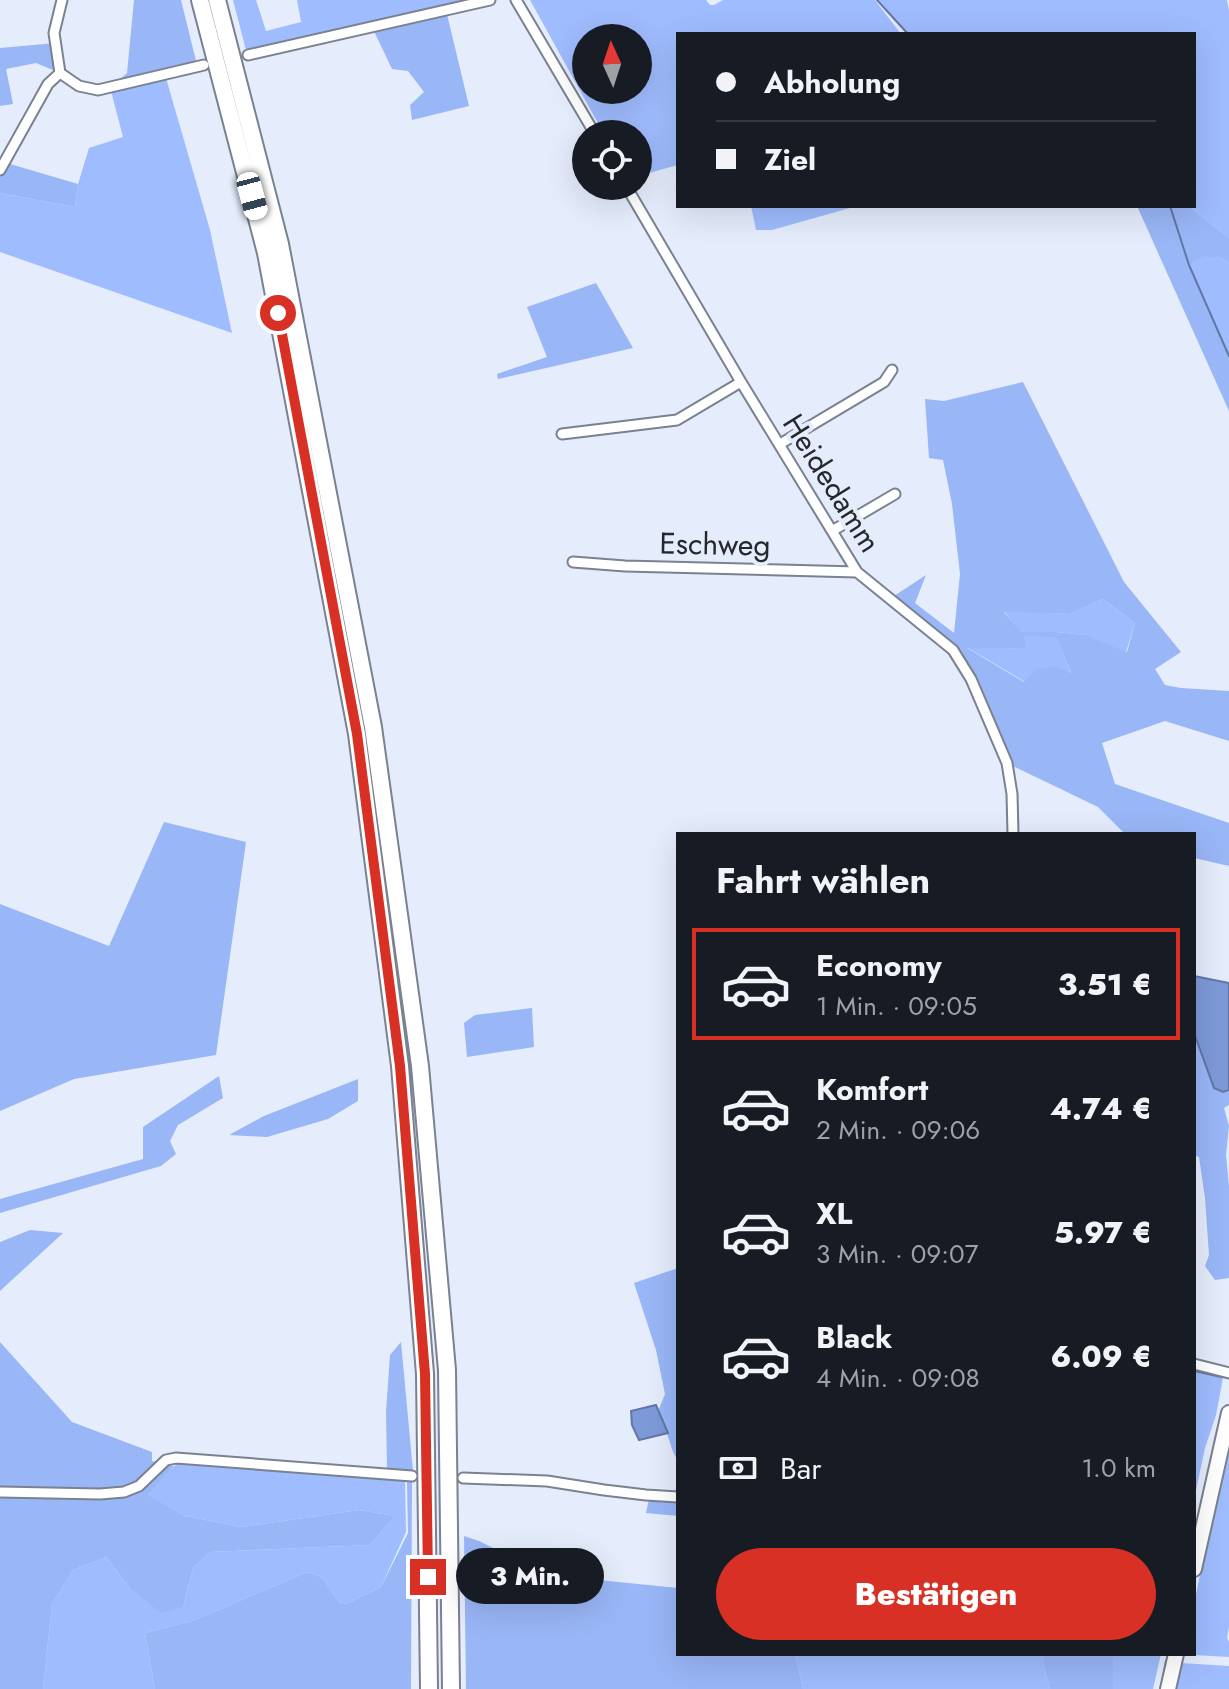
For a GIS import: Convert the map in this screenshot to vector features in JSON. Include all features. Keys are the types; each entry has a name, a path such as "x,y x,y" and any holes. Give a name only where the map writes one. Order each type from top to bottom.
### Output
{"highway":[{"path":"200,0 266,253 359,750 400,1066 425,1374 429,1689"},
{"path":"217,0 280,244 375,743 420,1066 447,1370 451,1689"}],"main road":[{"path":"1196,1560 1229,1413"},
{"path":"1168,1689 1176,1656"}],"street":[{"path":"62,0 54,33 60,73 79,86 98,90 204,65"},
{"path":"248,55 490,0"},
{"path":"516,0 587,120"},
{"path":"0,170 48,84 60,73"},
{"name":"Heidedamm","path":"634,200 857,572 953,650 971,679 1007,763 1013,832"},
{"path":"780,444 884,382 892,370"},
{"path":"562,434 677,420 741,382"},
{"path":"832,531 895,494"},
{"name":"Eschweg","path":"573,562 857,572"},
{"path":"1196,1364 1228,1372"},
{"path":"0,1492 124,1492 139,1486 166,1460 176,1458 412,1476"},
{"path":"463,1478 547,1481 676,1497"}],"shaded area":[{"path":"134,0 181,0 196,61 184,70 111,87 127,73"},
{"path":"233,0 256,0 266,31 301,22 297,0 476,0 246,50"},
{"path":"530,0 706,0 714,5 723,0 875,0 899,32 676,32 676,166 652,172 652,120 596,120 587,104 652,104 652,24 572,24 572,76"},
{"path":"877,0 1227,0 1229,238 1192,208 1196,208 1196,32 906,32"},
{"path":"446,10 469,106 412,120 410,105 424,92 408,71 392,69 372,27"},
{"path":"56,43 60,73 36,63 6,69 13,104 0,106 0,48"},
{"path":"166,78 210,230 232,333 0,252 0,193 75,207 89,148 123,137 111,91"},
{"path":"0,161 78,184 75,207 0,193"},
{"path":"751,208 850,208 772,230 756,230"},
{"path":"1138,208 1192,208 1229,238 1229,263 1221,258 1204,256 1189,265 1229,356 1229,411"},
{"path":"1204,255 1229,263 1229,356 1189,265"},
{"path":"596,283 633,348 498,379 497,374 547,357 527,307"},
{"path":"1023,382 1124,582 1181,652 1155,669 1165,685 1229,691 1229,741 1165,721 1102,743 1115,784 1229,823 1229,866 1196,858 1196,832 1123,832 1098,807 1011,765 968,664 954,645 891,598 926,575 915,603 954,633 960,574 952,504 943,460 929,458 925,399 944,401","holes":["1103,599 1135,623 1127,652 1085,635 1021,632 1004,612 1070,614","1025,636 1056,637 1071,673 1054,667 1038,668 1024,682 967,648 1027,649"]},
{"path":"1103,599 1135,623 1126,652 1084,635 1020,632 1004,611 1070,614"},
{"path":"1025,636 1056,636 1071,674 1025,682 966,647 1027,649"},
{"path":"164,822 246,842 216,1055 74,1079 0,1111 0,904 109,946"},
{"path":"1196,976 1229,983 1229,1090 1223,1092 1214,1088 1196,1038"},
{"path":"532,1008 534,1047 467,1057 464,1023 475,1015"},
{"path":"1196,1038 1214,1088 1223,1092 1229,1090 1229,1105 1224,1108 1229,1126 1226,1155 1229,1278 1215,1280 1205,1266 1209,1255 1199,1157 1196,1156"},
{"path":"219,1076 223,1098 178,1125 170,1141 176,1154 161,1166 0,1213 0,1199 143,1159 143,1127"},
{"path":"358,1079 358,1101 328,1119 267,1137 229,1135 264,1116"},
{"path":"30,1230 63,1233 0,1291 0,1242"},
{"path":"676,1269 676,1457 659,1409 665,1394 656,1350 634,1283"},
{"path":"0,1342 72,1422 152,1452 152,1461 174,1466 148,1495 185,1516 242,1527 359,1510 395,1516 370,1545 210,1552 193,1568 183,1607 161,1613 129,1587 106,1557 73,1570 52,1604 43,1689 0,1689"},
{"path":"401,1342 413,1471 409,1472 387,1468 386,1412 390,1355"},
{"path":"1196,1372 1223,1378 1216,1415 1196,1491"},
{"path":"656,1405 668,1433 639,1440 632,1425 631,1411"},
{"path":"1229,1438 1229,1657 1196,1655 1196,1595"},
{"path":"179,1461 405,1480 406,1532 381,1587 346,1604 339,1602 322,1577 307,1572 195,1620 145,1633 155,1689 43,1689 52,1604 73,1570 106,1557 129,1587 183,1607 193,1568 210,1552 370,1545 395,1516 359,1510 242,1527 185,1516 147,1495"},
{"path":"412,1478 411,1689 155,1689 145,1633 195,1620 307,1572 322,1577 339,1602 346,1604 381,1587 408,1533 407,1479"},
{"path":"649,1499 676,1500 676,1516 646,1513"},
{"path":"464,1536 548,1575 676,1588 676,1656 795,1656 803,1689 466,1689"},
{"path":"795,1656 1044,1656 1042,1660 1050,1689 803,1689"},
{"path":"1044,1656 1113,1656 1113,1689 1050,1689 1042,1660"},
{"path":"1113,1656 1161,1656 1153,1689 1113,1689"},
{"path":"1180,1663 1229,1666 1229,1689 1174,1689"}],"waterway":[{"path":"877,0 906,32"},
{"path":"1171,208 1189,265 1229,356"},
{"path":"1196,1371 1221,1377"},
{"path":"1205,1489 1216,1436"},
{"path":"1161,1689 1166,1661"}],"route":[{"path":"278,313 357,734 400,1066 425,1374 428,1577"}]}
